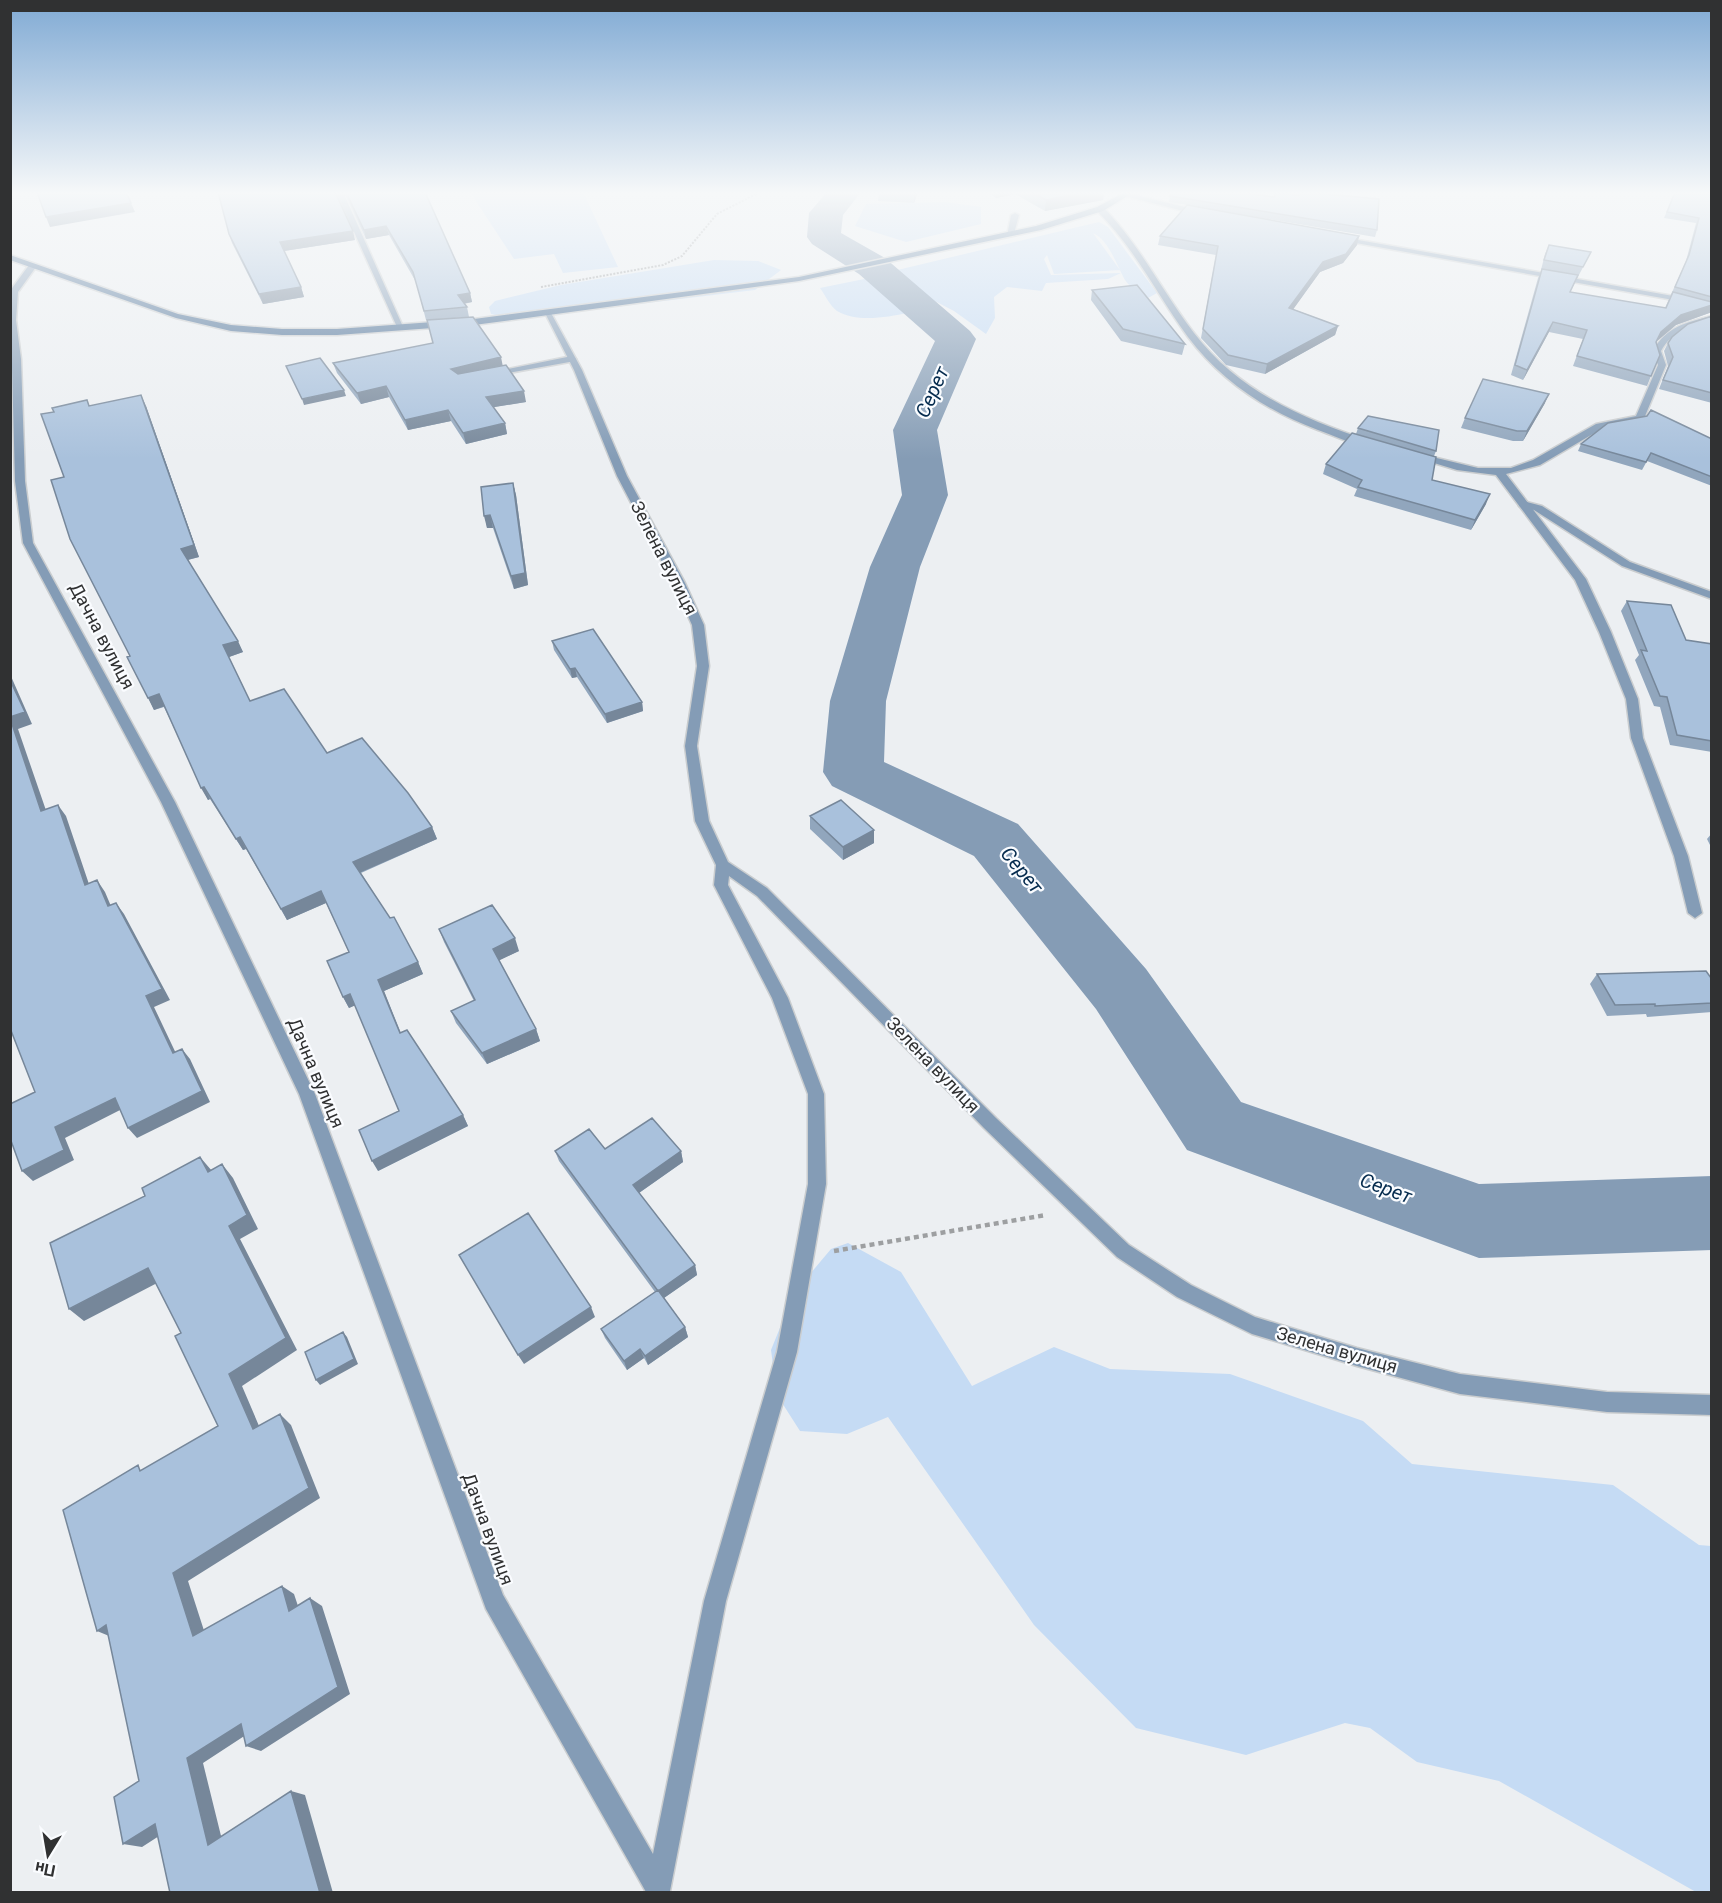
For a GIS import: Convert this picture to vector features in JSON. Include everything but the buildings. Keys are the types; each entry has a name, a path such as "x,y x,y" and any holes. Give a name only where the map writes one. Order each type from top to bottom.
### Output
{"street":[{"name":"Дачна вулиця","path":"22,281 14,292 12,320 17,359 20,481 28,543 168,802 307,1094 494,1601 659,1891"},
{"path":"73,281 176,316 231,328 282,332 401,327 547,313 786,281"},
{"path":"380,281 401,327"},
{"path":"1155,281 1192,336 1221,367 1261,400 1292,417 1376,446"},
{"path":"1577,281 1698,303"},
{"name":"Зелена вулиця","path":"547,313 572,360 622,476 679,583 698,625 703,666 691,746 702,821 723,865 762,892 990,1124 1123,1251 1184,1291 1252,1324 1357,1358 1460,1384 1607,1402 1712,1405"},
{"path":"1410,455 1499,472 1537,461 1562,449 1596,427 1621,420 1640,419 1662,365 1657,351 1662,339 1672,329 1712,318"},
{"path":"482,375 572,360"},
{"path":"1499,472 1580,579 1605,632 1632,699 1637,738 1681,855 1695,913"},
{"path":"1523,504 1538,508 1626,564 1712,596"},
{"path":"659,1891 715,1601 787,1352 817,1184 816,1094 780,998 721,885 723,865"}],"path":[{"path":"537,288 576,281"},
{"path":"805,1256 1079,1209"}],"shaded area":[{"path":"587,281 767,281 755,290 515,319 491,314 489,307 495,301"},
{"path":"855,281 880,281 896,292 908,313 872,318 845,315 834,309 820,288"},
{"path":"1080,281 1046,283 1042,291 1007,287 994,297 995,318 986,334 954,311 898,282"},
{"path":"1126,281 1148,281 1157,293 1148,298"},
{"path":"848,1243 901,1272 972,1386 1054,1347 1110,1369 1230,1374 1363,1421 1412,1464 1613,1485 1699,1545 1711,1546 1711,1892 1696,1892 1499,1781 1417,1762 1370,1728 1345,1723 1246,1755 1136,1728 1034,1625 888,1417 847,1434 800,1431 777,1395 771,1350 794,1293 831,1249"}],"waterway":[{"name":"Серет","path":"889,281 956,339 915,430 925,495 895,567 858,701 853,772 996,840 1121,989 1214,1126 1479,1221 1712,1213"}]}
